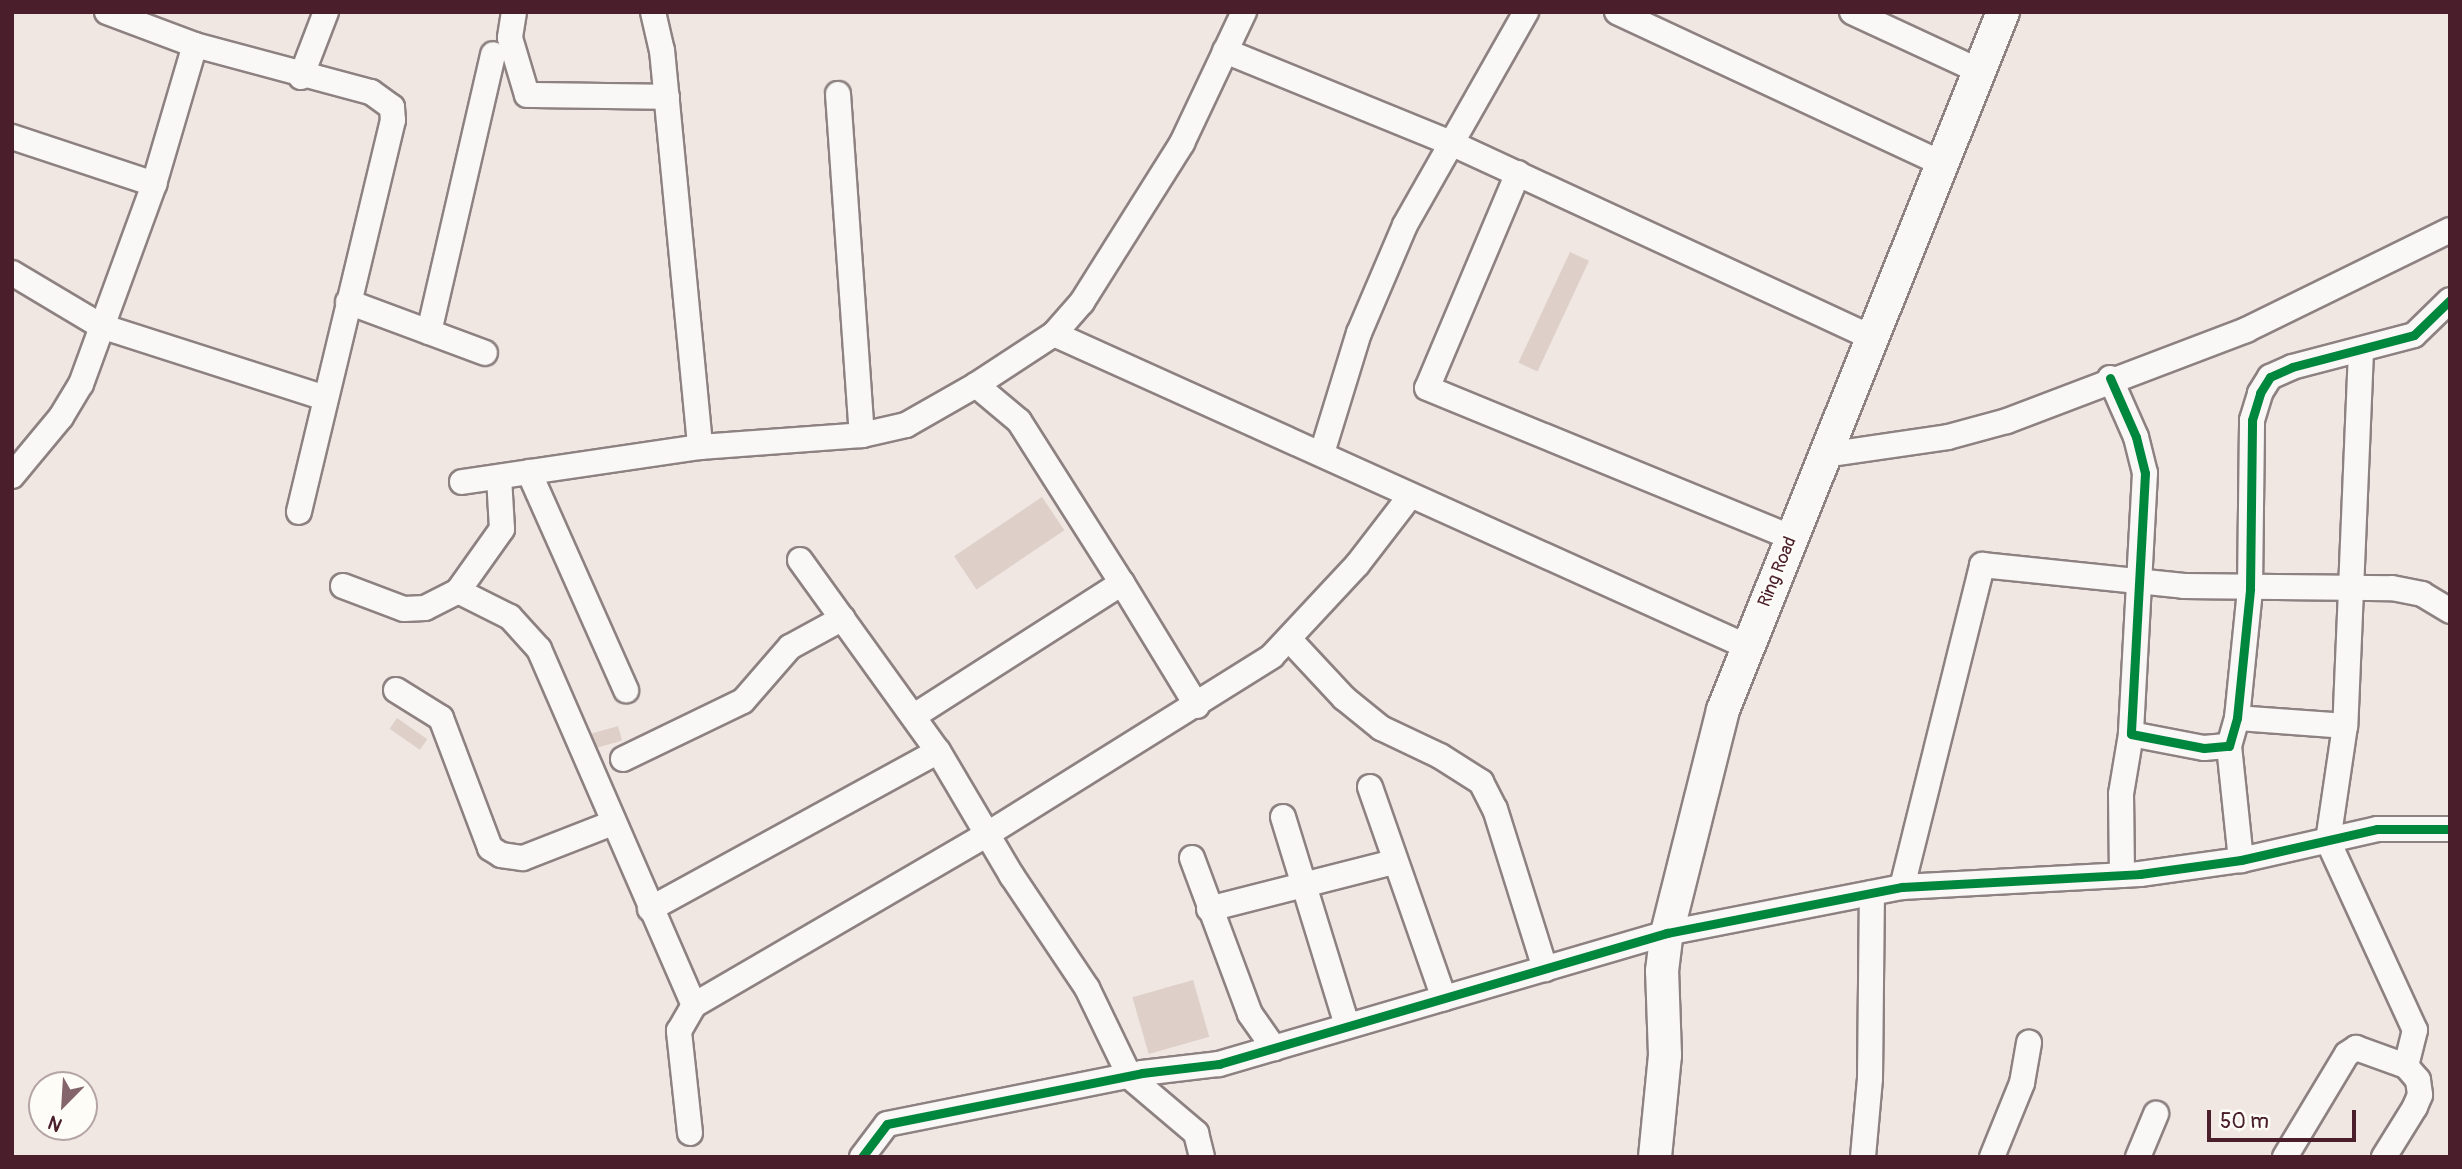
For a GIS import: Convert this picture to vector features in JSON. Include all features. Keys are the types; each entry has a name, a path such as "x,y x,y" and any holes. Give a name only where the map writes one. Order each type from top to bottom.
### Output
{"main road":[{"name":"Ring Road","path":"1654,1157 1665,1055 1662,971 1667,933 1723,710 2003,12"}],"street":[{"path":"107,12 195,45 301,77 371,92 392,107 393,120 299,512"},
{"path":"301,77 326,12"},
{"path":"514,12 510,38 527,95 667,97"},
{"path":"653,12 667,97 700,447"},
{"path":"462,482 700,447 862,435 906,425 976,385 1054,334 1105,270 1175,155 1244,12"},
{"path":"1322,453 1364,321 1405,225 1526,12"},
{"path":"1617,12 1942,164"},
{"path":"1852,12 1979,71"},
{"path":"12,476 68,406 154,184 195,45"},
{"path":"1225,51 1518,173 1872,338"},
{"path":"429,332 494,54"},
{"path":"838,94 862,435"},
{"path":"12,137 154,184"},
{"path":"1518,173 1427,388 1792,538"},
{"path":"1825,455 1948,437 2007,421 2110,378 2245,330 2450,230"},
{"path":"12,273 101,326 325,398"},
{"path":"2241,860 2229,746 2237,718 2250,589 2252,420 2260,393 2270,377 2292,367 2414,335 2450,300"},
{"path":"348,302 485,353"},
{"path":"1054,334 1748,647"},
{"path":"2361,351 2354,584 2345,726 2328,841 2415,1030 2406,1066"},
{"path":"2110,378 2136,437 2145,473 2142,582 2131,734 2122,794 2122,876"},
{"path":"976,385 1019,421 1197,706"},
{"path":"529,472 626,690"},
{"path":"343,586 404,609 425,608 458,591 502,530 499,477"},
{"path":"690,1133 679,1031 694,1005 986,835 1197,706 1272,656 1357,565 1411,495"},
{"path":"800,559 938,751 986,835 1087,988 1130,1077 1196,1133 1202,1157"},
{"path":"1902,887 1982,565 2142,582 2250,589 2354,584 2422,594 2450,611"},
{"path":"915,716 1122,583"},
{"path":"458,591 510,617 540,649 650,909 694,1005"},
{"path":"623,759 743,701 790,647 843,618"},
{"path":"1289,639 1344,698 1381,728 1440,755 1481,782 1495,809 1545,969"},
{"path":"396,690 441,718 490,848 501,855 523,858 613,823"},
{"path":"2237,718 2345,726"},
{"path":"2131,734 2204,748 2229,746"},
{"path":"650,909 938,751"},
{"path":"1370,787 1394,862 1444,998"},
{"path":"1283,817 1348,1025"},
{"path":"862,1157 887,1124 1130,1077 1219,1064 1667,933 1902,887 2122,876 2241,860 2377,829 2447,835"},
{"path":"1192,858 1250,1014 1274,1048"},
{"path":"1209,909 1302,882 1394,862"},
{"path":"1863,1157 1870,1078 1872,893"},
{"path":"1992,1157 2022,1083 2029,1043"},
{"path":"2285,1157 2347,1054 2356,1048 2366,1049 2406,1066 2418,1080 2420,1095 2384,1157"},
{"path":"2138,1157 2156,1114"}],"building":[{"path":"1570,252 1589,261 1537,371 1518,363"},
{"path":"1042,497 1064,530 976,589 954,556"},
{"path":"397,718 427,739 420,750 390,729"},
{"path":"618,726 622,740 586,751 581,736"},
{"path":"1193,980 1209,1037 1149,1054 1132,997"}],"cycle path":[{"path":"2110,378 2136,437 2145,473 2131,734 2204,748 2229,746 2237,718 2250,589 2252,420 2260,393 2270,377 2292,367 2414,335 2450,300"},
{"path":"862,1157 887,1124 1142,1073 1219,1064 1667,933 1902,887 2140,874 2241,860 2377,829 2450,829"}]}
